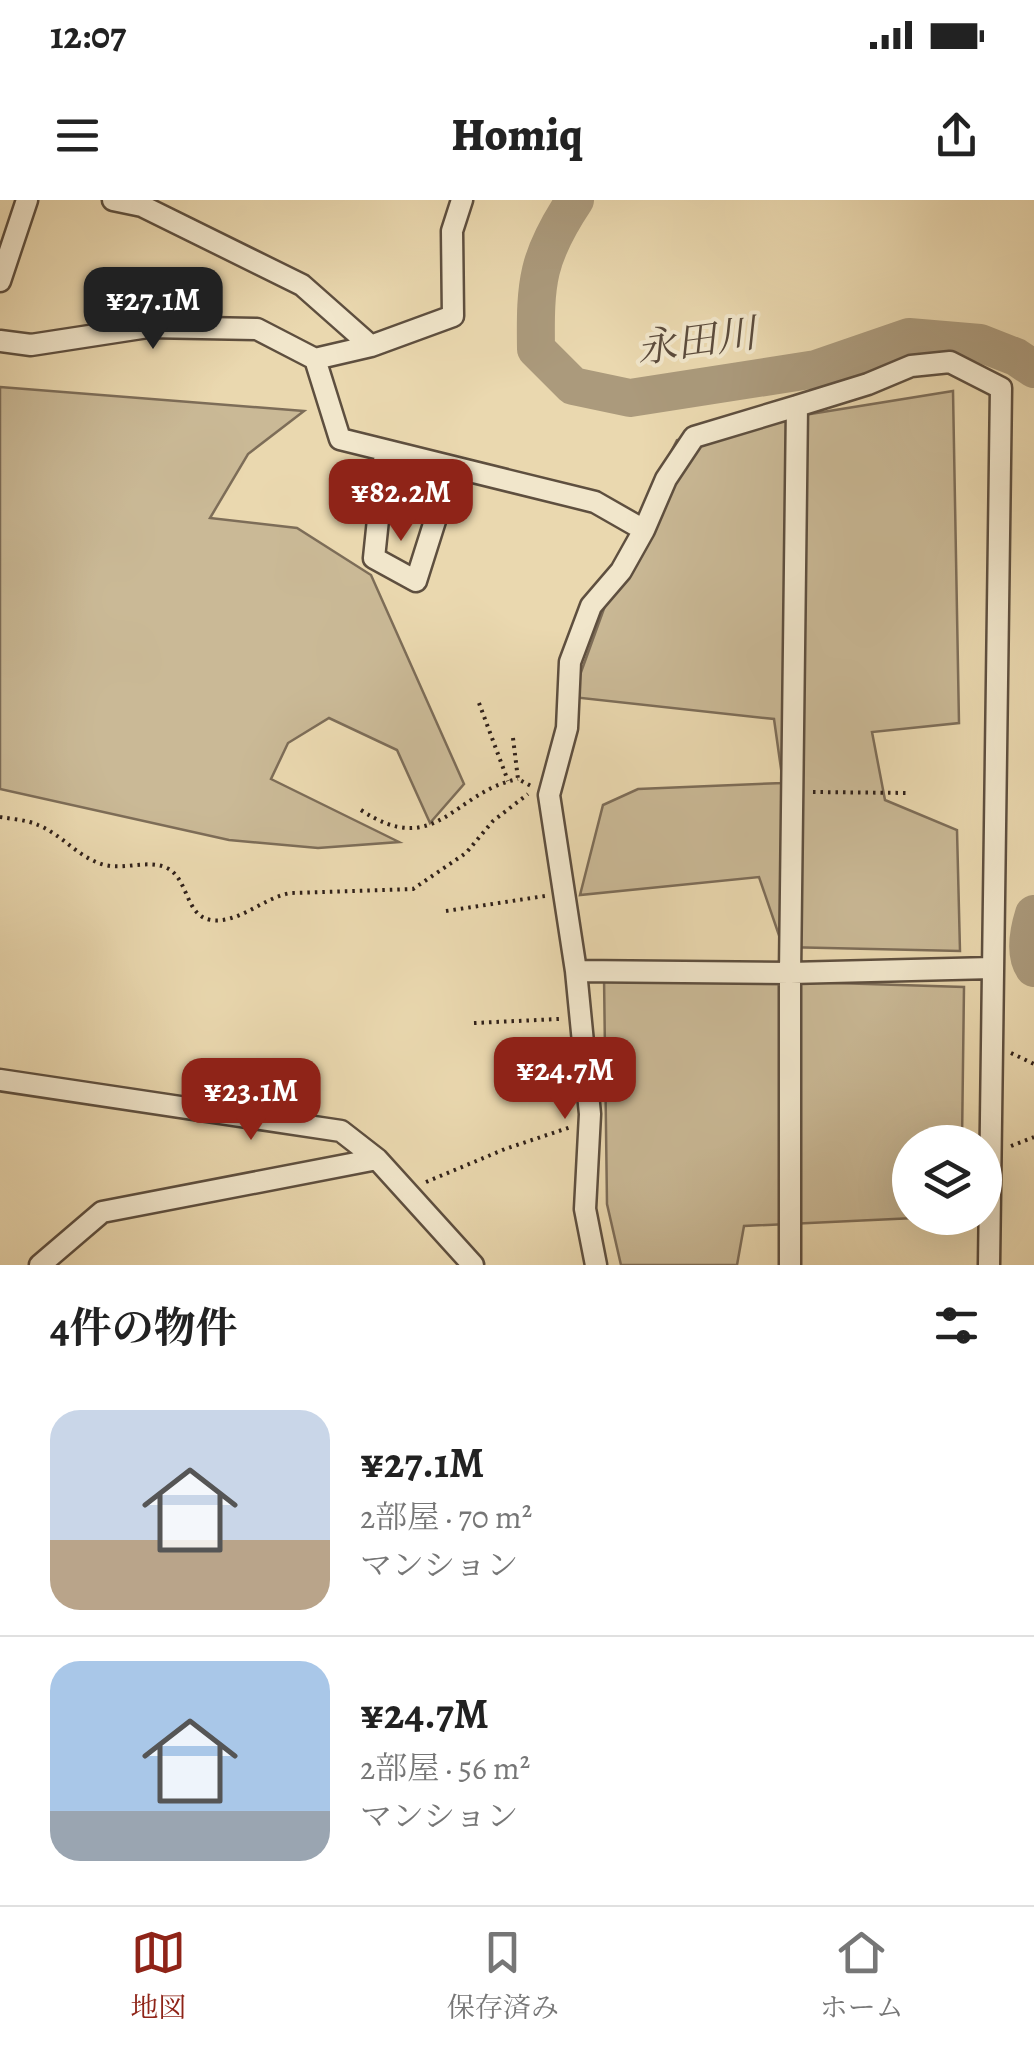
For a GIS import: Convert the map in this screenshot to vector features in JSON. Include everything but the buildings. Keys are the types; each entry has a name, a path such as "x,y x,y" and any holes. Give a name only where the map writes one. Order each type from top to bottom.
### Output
{"street":[{"path":"0,281 26,200"},
{"path":"114,200 142,206 302,285 371,346"},
{"path":"0,341 31,345 148,327 258,329 315,359 371,346 454,316 452,231 462,200"},
{"path":"315,359 340,439 595,502 644,530"},
{"path":"596,1265 585,1208 590,1120 576,972 550,796 567,728 570,662 592,606 621,571 666,480 694,436 868,384 911,366 950,362 1000,388 989,1265"},
{"path":"790,1265 797,406"},
{"path":"385,452 374,558 416,581 452,467"},
{"path":"576,972 790,974 992,968"},
{"path":"0,1080 342,1131 377,1158 472,1265"},
{"path":"40,1265 102,1212 377,1158"}],"path":[{"path":"479,704 508,781"},
{"path":"513,738 518,779"},
{"path":"0,816 36,824 88,858 105,864 168,868 200,917 224,920 276,895 412,889 466,853 493,820 537,789 518,779 497,783 428,827 405,829 362,810"},
{"path":"792,792 908,793"},
{"path":"446,911 564,894"},
{"path":"474,1023 580,1018"},
{"path":"407,1192 474,1161 590,1120"}],"shaded area":[{"path":"0,387 304,411 248,454 210,518 297,528 371,575 464,784 430,823 397,750 329,718 288,743 271,779 399,842 318,848 229,840 0,789"},
{"path":"953,391 959,723 872,732 885,800 957,830 960,951 783,947 759,877 580,895 603,805 638,789 783,783 774,719 572,697 636,520 677,440"},
{"path":"604,976 964,987 962,1125 892,1125 892,1219 744,1226 737,1265 621,1265 607,1204"}],"waterway":[{"name":"永田川","path":"575,200 553,238 541,271 536,326 536,349 573,386 630,398 816,369 909,337 980,343 1016,357 1034,369"},
{"name":"永田川","path":"1034,914 1028,949 1034,968"}]}
